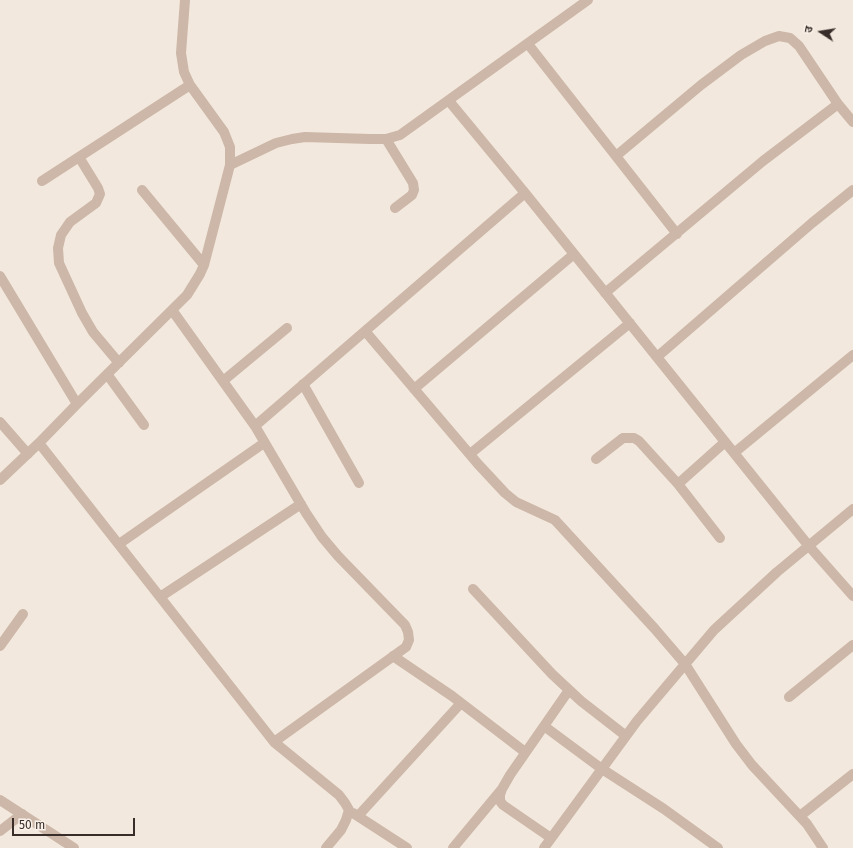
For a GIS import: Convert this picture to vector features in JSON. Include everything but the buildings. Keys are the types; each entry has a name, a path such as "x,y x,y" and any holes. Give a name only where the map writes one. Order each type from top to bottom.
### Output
{"street":[{"path":"0,480 28,454 187,295 204,265 230,165 230,147 224,132 190,85 184,72 181,54 184,0"},
{"path":"230,165 276,143 292,139 305,137 386,139 400,136 588,0"},
{"path":"616,156 701,85 741,55 765,41 779,36 790,38 799,46 838,104 853,122"},
{"path":"528,44 676,234"},
{"path":"42,181 190,85"},
{"path":"449,101 606,293 808,545 853,596"},
{"path":"606,293 763,161 838,104"},
{"path":"386,139 413,183 414,190 412,195 395,208"},
{"path":"79,157 98,188 100,194 96,203 70,222 61,235 58,248 59,263 82,313 93,332 119,363"},
{"path":"142,190 204,265"},
{"path":"657,357 812,223 853,190"},
{"path":"255,426 525,193"},
{"path":"414,389 574,254"},
{"path":"0,276 77,404"},
{"path":"172,310 255,426 322,538 405,625 408,632 409,640 406,647 274,742"},
{"path":"470,454 630,323"},
{"path":"223,381 288,328"},
{"path":"365,331 470,454 505,492 516,502 555,520 650,624 685,664 736,744 752,765 807,824 823,848"},
{"path":"734,453 853,355"},
{"path":"107,374 144,426"},
{"path":"303,384 359,483"},
{"path":"0,422 28,454"},
{"path":"596,459 623,438 634,438 639,441 678,484 720,538"},
{"path":"678,484 725,442"},
{"path":"39,443 274,742 339,794 349,810 407,848"},
{"path":"119,544 264,443"},
{"path":"160,597 301,504"},
{"path":"544,848 626,736 714,630 808,545 853,509"},
{"path":"473,589 568,690 626,736"},
{"path":"0,646 23,614"},
{"path":"789,696 853,644"},
{"path":"393,656 461,703 525,752"},
{"path":"453,848 502,788 568,690"},
{"path":"358,816 461,703"},
{"path":"544,726 602,769 718,848"},
{"path":"800,816 853,774"},
{"path":"502,788 500,800 503,805 551,838"},
{"path":"0,800 74,848"},
{"path":"326,848 341,830 349,810"},
{"path":"0,831 22,814"}]}
